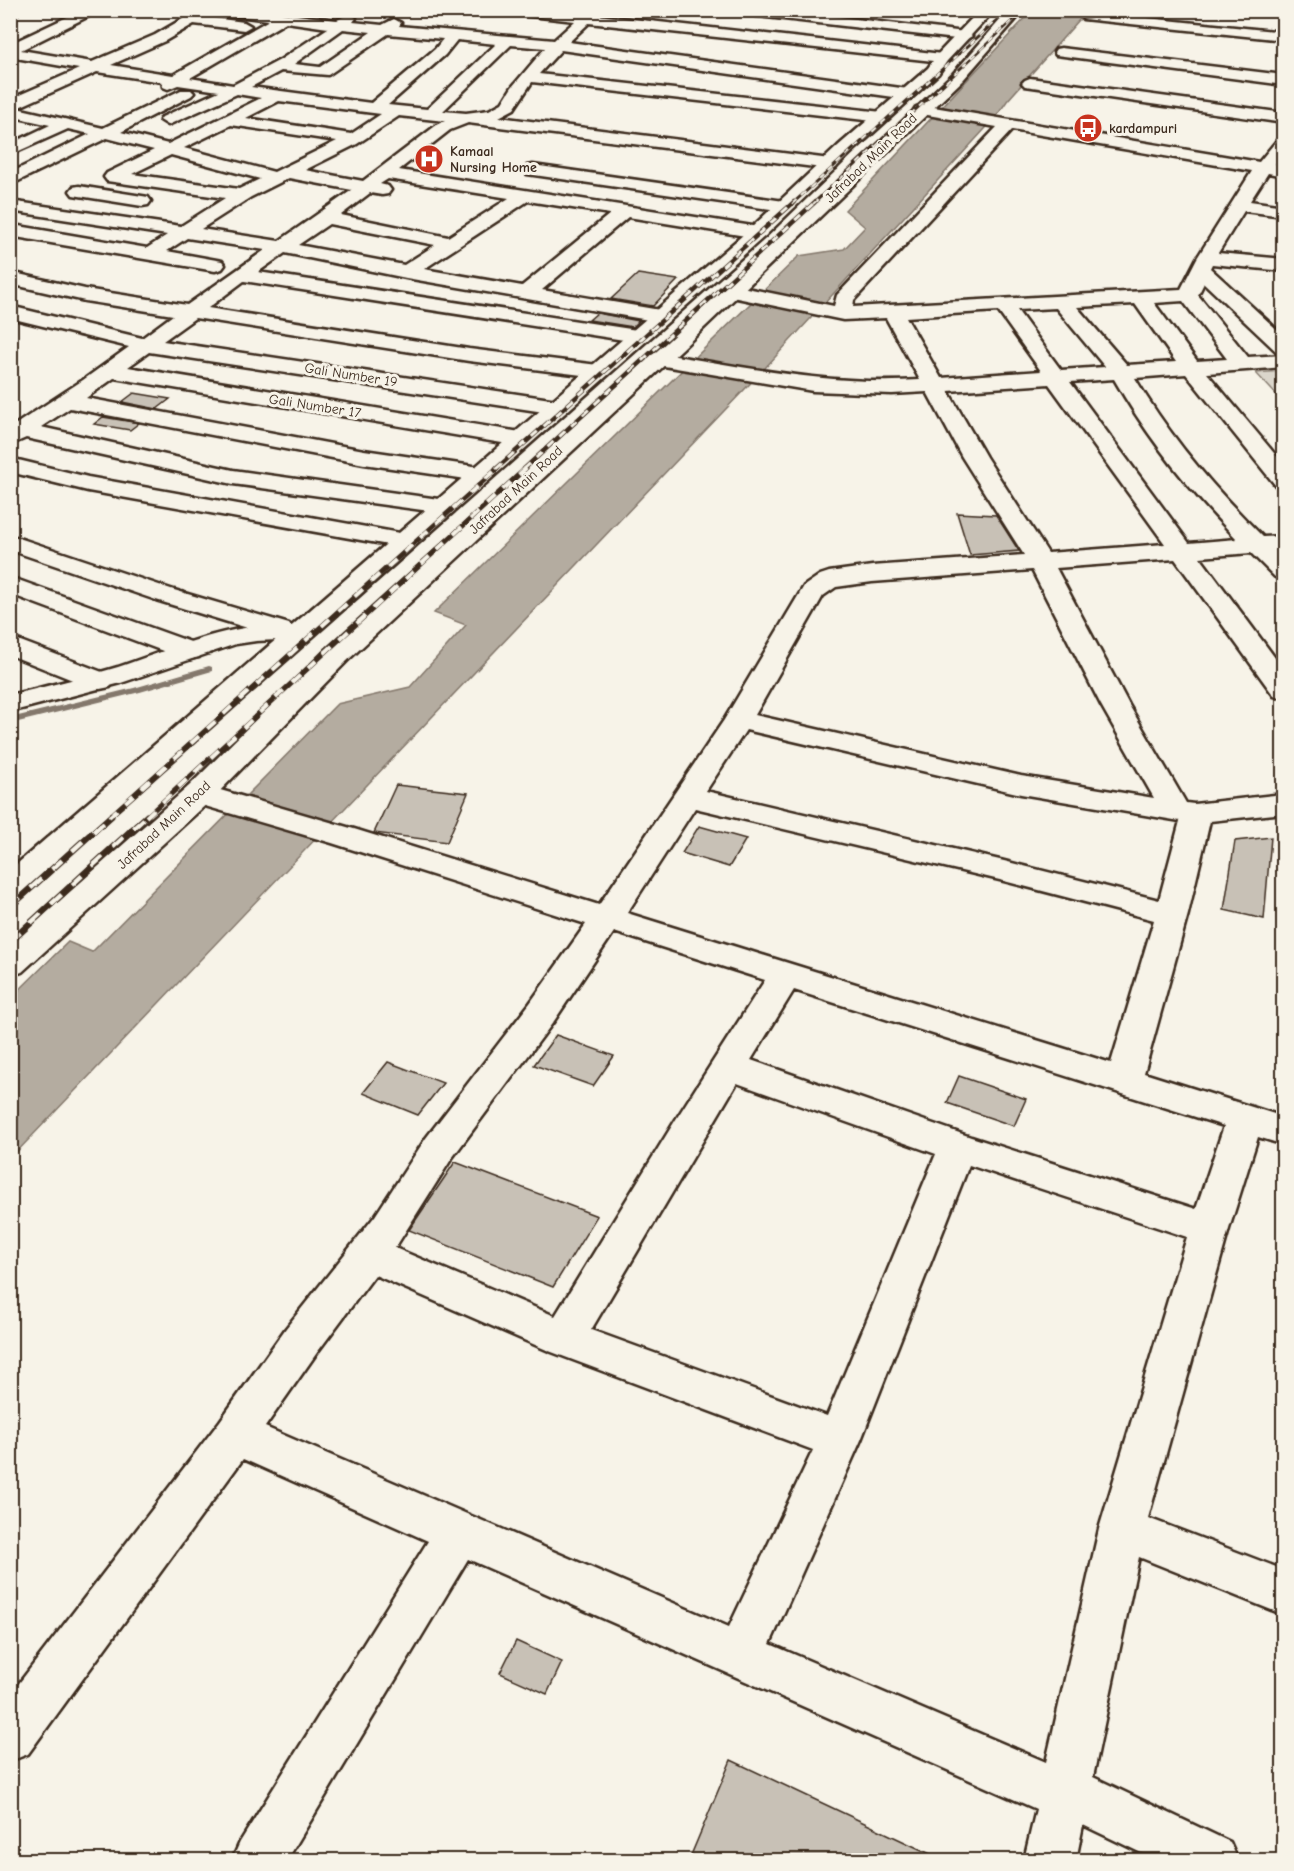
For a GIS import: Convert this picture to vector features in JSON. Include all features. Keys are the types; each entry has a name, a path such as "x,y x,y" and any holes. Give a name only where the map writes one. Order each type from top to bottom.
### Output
{"street":[{"path":"10,12 15,10"},
{"path":"10,52 94,10"},
{"path":"168,120 236,90 341,25 358,10"},
{"path":"513,10 589,15 978,29"},
{"path":"633,10 978,29"},
{"path":"740,10 978,29"},
{"path":"819,10 978,29"},
{"path":"10,105 160,38 192,20 216,15 236,12 386,29"},
{"path":"216,15 292,34 327,34"},
{"path":"199,34 216,15"},
{"path":"437,121 493,114 508,106 517,90 540,63 589,15"},
{"path":"1191,27 1207,18 1224,15"},
{"path":"1088,16 1284,36"},
{"path":"154,91 283,18"},
{"path":"375,108 440,52 448,35 462,22"},
{"path":"276,66 324,72 386,29 404,24 448,35 508,40 563,39 748,56"},
{"path":"368,60 404,24"},
{"name":"Jafrabad Main Road","path":"10,964 213,797 337,655 667,360 732,291 900,102 958,77 978,29"},
{"name":"Jafrabad Main Road","path":"10,888 289,632 405,541 758,232 781,196 822,170 900,102 978,29"},
{"path":"10,39 30,41"},
{"path":"563,39 1009,124 1278,156"},
{"path":"16,434 111,371 240,275 368,187 437,121 508,40"},
{"path":"1151,63 1166,50"},
{"path":"10,52 276,97 398,110 437,121 822,170"},
{"path":"1061,52 1284,80"},
{"path":"32,75 65,62"},
{"path":"129,73 150,62"},
{"path":"540,63 900,102"},
{"path":"529,77 900,102"},
{"path":"1030,83 1284,118"},
{"path":"10,180 202,85"},
{"path":"312,102 331,88"},
{"path":"517,90 900,102"},
{"path":"242,195 113,177 276,97"},
{"path":"508,106 530,109"},
{"path":"150,254 242,195 354,139 398,110"},
{"path":"10,111 281,175 399,193"},
{"path":"20,127 39,117"},
{"path":"466,118 588,132 822,170"},
{"path":"588,132 606,119"},
{"path":"228,120 354,139"},
{"path":"10,150 66,124"},
{"path":"843,314 844,299 1009,124"},
{"path":"690,130 822,170"},
{"path":"197,135 230,141"},
{"path":"296,153 318,157"},
{"path":"406,272 452,243 504,201 533,170 552,156 620,165"},
{"path":"1188,295 1238,205 1278,156"},
{"path":"533,170 781,196"},
{"path":"385,173 504,201 524,204 573,204 758,232"},
{"path":"79,191 158,203"},
{"path":"472,205 504,201"},
{"path":"555,218 573,204"},
{"path":"1238,205 1284,211"},
{"path":"10,206 281,247 406,272 660,316"},
{"path":"192,208 215,212"},
{"path":"526,293 623,212"},
{"path":"326,218 452,243"},
{"path":"13,231 215,265"},
{"path":"1204,264 1284,265"},
{"path":"1204,264 1284,348"},
{"path":"240,275 637,336"},
{"path":"10,278 86,295 469,355 598,371"},
{"path":"732,291 843,314 1188,295"},
{"path":"1188,295 1244,365"},
{"path":"1140,297 1174,346 1284,481"},
{"path":"1061,301 1122,372 1141,407 1218,506 1271,544 1284,572"},
{"path":"1003,305 1053,377 1183,550 1284,690"},
{"path":"893,312 936,385 974,457 1040,561 1114,705 1186,812 1172,914 1124,1080"},
{"name":"Gali Number 19","path":"13,314 146,345 557,407"},
{"path":"667,360 768,379 857,388 892,388 1284,361"},
{"name":"Gali Number 17","path":"111,371 520,439"},
{"path":"66,401 364,457 480,474"},
{"path":"16,434 233,477 444,506"},
{"path":"10,465 88,484 405,541"},
{"path":"10,542 165,595 289,632"},
{"path":"10,1736 235,1435 301,1341 389,1227 439,1148 542,1012 738,720 813,591 828,580 872,574 1271,544"},
{"path":"10,585 189,651"},
{"path":"10,704 100,681 189,651 240,637 289,632"},
{"path":"10,645 100,681"},
{"path":"738,720 1126,806 1186,812 1284,803"},
{"path":"686,796 1004,871 1172,914"},
{"path":"213,797 607,918 1264,1125 1209,1229 1122,1529 1050,1860"},
{"path":"564,1338 728,1066 786,975"},
{"path":"728,1066 958,1147 1209,1229"},
{"path":"741,1655 839,1440 958,1147"},
{"path":"367,1254 564,1338 839,1440"},
{"path":"235,1435 1044,1788 1066,1790 1212,1860"},
{"path":"1122,1529 1284,1593"},
{"path":"258,1860 459,1532"}],"shaded area":[{"path":"1032,11 1087,11 1007,101 996,117 765,368 11,1158 11,998 68,942 92,952 337,704 410,687 466,625 434,613 799,256 844,249 865,227 845,210"},
{"path":"1284,371 1283,402 1256,373"}],"building":[{"path":"638,274 678,280 653,306 611,299"},
{"path":"597,313 639,321 633,327 589,320"},
{"path":"134,393 170,399 157,409 122,402"},
{"path":"103,417 139,423 130,430 94,424"},
{"path":"957,513 996,515 1019,551 970,555"},
{"path":"396,785 468,793 447,842 374,833"},
{"path":"699,826 746,839 729,867 682,853"},
{"path":"1271,837 1264,919 1224,910 1235,841"},
{"path":"556,1035 614,1056 593,1086 534,1065"},
{"path":"388,1062 443,1083 418,1115 363,1093"},
{"path":"959,1076 1026,1099 1014,1126 947,1103"},
{"path":"455,1162 597,1216 553,1287 409,1230"},
{"path":"516,1641 562,1662 547,1694 500,1673"},
{"path":"731,1760 943,1860 689,1860"}],"waterway":[{"path":"10,721 137,690 209,669"}],"railway":[{"path":"792,204 1008,10"},
{"path":"813,204 1024,10"},
{"path":"496,469 794,202"},
{"path":"524,469 815,202"},
{"path":"109,817 498,468"},
{"path":"146,817 526,468"},
{"path":"10,907 111,816"},
{"path":"10,942 147,816"}],"place":[{"name":"kardampuri","path":"1088,128"},
{"name":"Kamaal Nursing Home","path":"429,159"}]}
